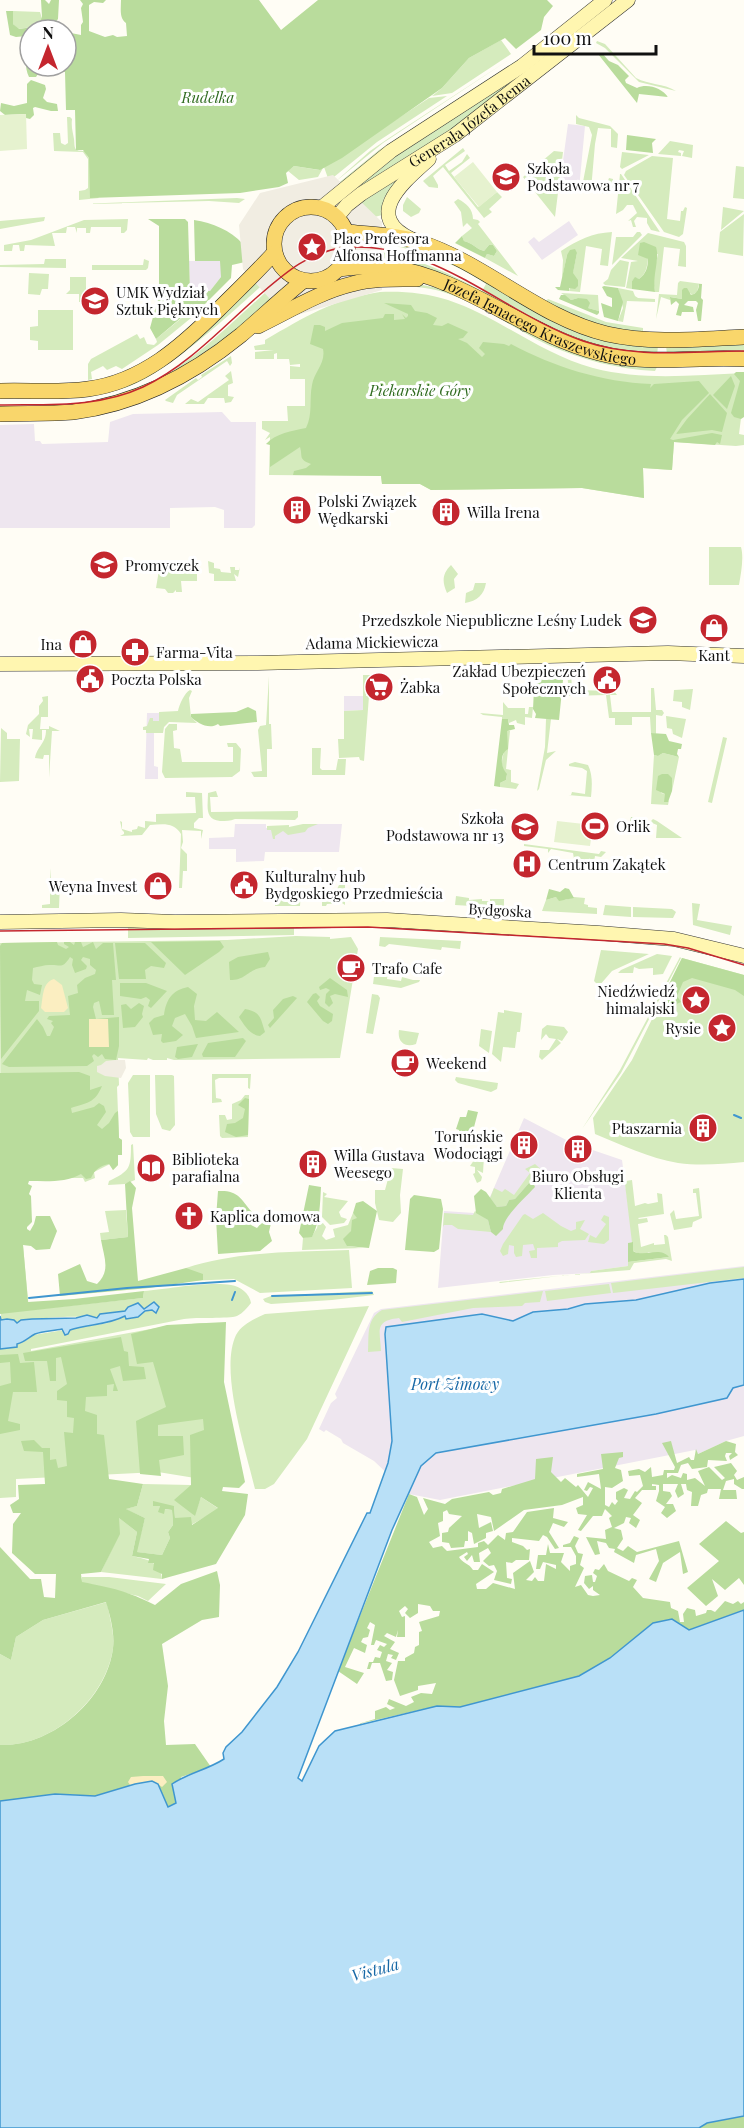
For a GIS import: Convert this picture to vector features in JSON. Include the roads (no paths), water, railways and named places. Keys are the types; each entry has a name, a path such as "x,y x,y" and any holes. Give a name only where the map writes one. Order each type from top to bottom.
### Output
{"main road":[{"path":"305,207 321,208 337,217 346,232 348,248 339,269 322,279 303,280 286,272 274,253 274,238 284,218 297,209 305,207"},
{"name":"Józefa Ignacego Kraszewskiego","path":"346,232 419,242 445,253 572,322 606,334 662,340 744,337"},
{"path":"0,391 88,389 124,380 150,367 174,352 196,332 274,253"},
{"name":"Józefa Ignacego Kraszewskiego","path":"339,269 388,267 412,272 473,294 563,341 618,358 649,361 744,359"},
{"path":"241,335 312,298 342,286 381,279 432,279"},
{"path":"0,414 72,412 109,406 133,399 174,381 241,335 303,280"}],"street":[{"name":"Generała Józefa Bema","path":"321,208 391,151 522,66 605,0"},
{"name":"Generała Józefa Bema","path":"337,217 361,194 455,135 628,0"},
{"path":"419,242 404,236 392,224 388,206 397,190 455,135"},
{"name":"Adama Mickiewicza","path":"0,664 258,663 668,653 744,656"},
{"name":"Bydgoska","path":"0,922 387,920 674,939 744,956"}],"water":[{"path":"744,1279 744,1385 733,1388 727,1398 656,1414 436,1453 421,1466 392,1530 298,1778 302,1781 319,1746 335,1731 437,1706 460,1707 579,1676 610,1658 653,1623 672,1619 689,1630 744,1610 744,2116 707,2123 699,2128 0,2128 0,1801 55,1794 95,1796 152,1781 158,1784 168,1807 176,1803 172,1784 224,1759 223,1753 226,1747 242,1732 277,1687 298,1652 367,1513 370,1513 388,1463 392,1441 386,1327 482,1314 513,1321 533,1312 568,1309 585,1304 636,1300 710,1283"},
{"path":"154,1302 159,1307 156,1313 152,1310 145,1311 138,1317 126,1319 125,1316 70,1330 65,1335 62,1329 41,1332 17,1344 17,1347 0,1349 0,1316 1,1320 14,1320 17,1323 21,1320 76,1318 87,1315 97,1318 100,1314 125,1311 128,1307 138,1303 144,1309"}],"waterway":[{"path":"734,1115 741,1118"},
{"path":"29,1298 127,1288 235,1281"},
{"path":"232,1300 235,1292"},
{"path":"272,1296 372,1293"}],"tram line":[{"path":"0,405 91,402 126,394 143,387 159,379 188,358 295,267 317,255 341,248 374,248 406,254 466,280 553,329 603,347 663,353 744,351"},
{"path":"0,931 368,927 664,944 688,948 744,965"}],"place":[{"name":"Szkoła Podstawowa nr 7","path":"506,177"},
{"name":"Plac Profesora Alfonsa Hoffmanna","path":"312,247"},
{"name":"UMK Wydział Sztuk Pięknych","path":"95,301"},
{"name":"Polski Związek Wędkarski","path":"297,510"},
{"name":"Willa Irena","path":"446,512"},
{"name":"Promyczek","path":"104,565"},
{"name":"Przedszkole Niepubliczne Leśny Ludek","path":"643,620"},
{"name":"Kant","path":"714,628"},
{"name":"Ina","path":"83,644"},
{"name":"Farma-Vita","path":"135,652"},
{"name":"Poczta Polska","path":"90,679"},
{"name":"Zakład Ubezpieczeń Społecznych","path":"607,680"},
{"name":"Żabka","path":"379,687"},
{"name":"Orlik","path":"595,826"},
{"name":"Szkoła Podstawowa nr 13","path":"525,827"},
{"name":"Centrum Zakątek","path":"527,864"},
{"name":"Kulturalny hub Bydgoskiego Przedmieścia","path":"244,885"},
{"name":"Weyna Invest","path":"158,886"},
{"name":"Trafo Cafe","path":"351,968"},
{"name":"Niedźwiedź himalajski","path":"696,1000"},
{"name":"Rysie","path":"722,1028"},
{"name":"Weekend","path":"405,1063"},
{"name":"Ptaszarnia","path":"703,1128"},
{"name":"Toruńskie Wodociągi","path":"524,1145"},
{"name":"Biuro Obsługi Klienta","path":"578,1149"},
{"name":"Willa Gustava Weesego","path":"313,1164"},
{"name":"Biblioteka parafialna","path":"151,1168"},
{"name":"Kaplica domowa","path":"189,1216"}],"park label":[{"name":"Rudelka","path":"208,97"},
{"name":"Piekarskie Góry","path":"420,390"}],"water label":[{"name":"Port Zimowy","path":"455,1383"},
{"name":"Vistula","path":"375,1969"}]}
